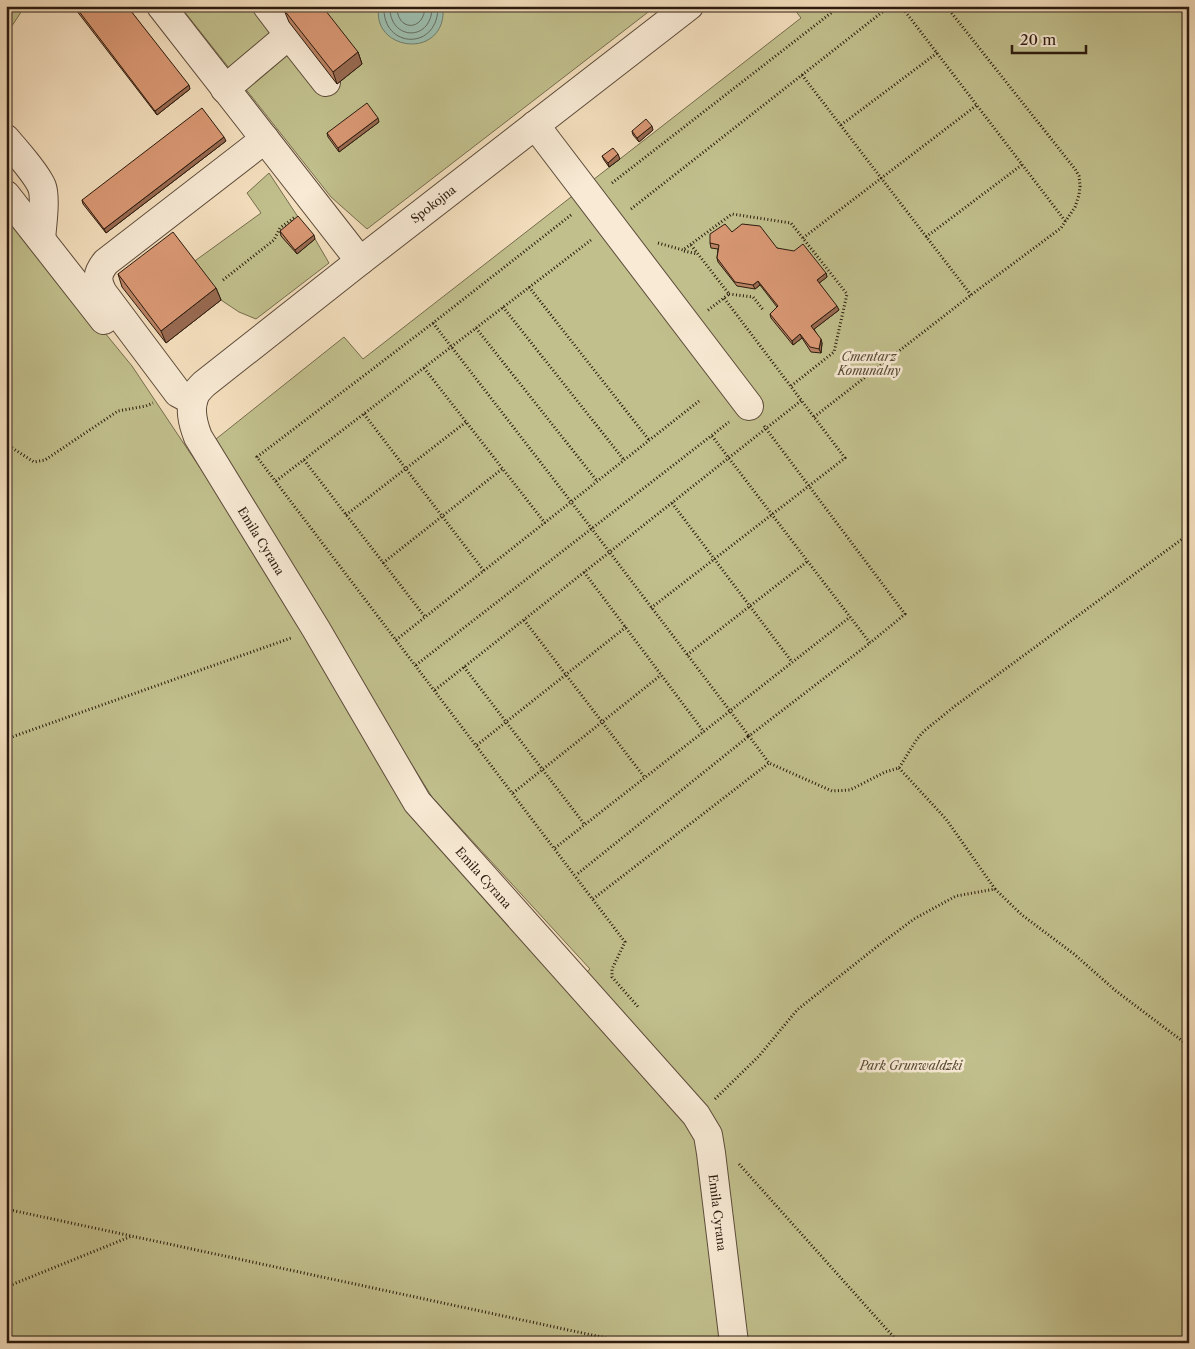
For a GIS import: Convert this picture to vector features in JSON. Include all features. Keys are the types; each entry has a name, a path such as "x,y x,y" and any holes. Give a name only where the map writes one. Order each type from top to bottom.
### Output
{"street":[{"path":"162,6 360,261"},
{"path":"267,6 326,82"},
{"name":"Spokojna","path":"187,402 204,384 688,6"},
{"path":"225,89 289,35"},
{"path":"535,125 749,406"},
{"path":"6,139 43,188 41,239"},
{"path":"187,402 103,293 98,280 98,273 106,262 265,139"},
{"path":"6,195 155,388 187,402"},
{"name":"Emila Cyrana","path":"187,402 198,437 316,629 417,802 696,1115 708,1135 734,1343"}],"path":[{"path":"608,186 840,6"},
{"path":"628,212 890,6"},
{"path":"901,6 1066,222"},
{"path":"814,417 1061,228 1075,207 1079,196 1079,176 946,6"},
{"path":"841,125 937,53"},
{"path":"802,74 971,295"},
{"path":"803,238 977,105"},
{"path":"926,236 1022,164"},
{"path":"223,280 274,240 280,228 314,202"},
{"path":"572,214 257,457 625,942 612,969 612,977 644,1015"},
{"path":"683,250 732,214 791,223 848,294 834,352 791,386"},
{"path":"276,481 592,239"},
{"path":"655,242 698,254"},
{"path":"691,245 729,294 753,297 764,311"},
{"path":"530,287 649,440"},
{"path":"706,312 729,294"},
{"path":"651,608 846,458 724,298"},
{"path":"503,307 624,460"},
{"path":"433,323 769,763 832,791 850,790 885,772 899,768 916,739 924,731 955,706 1189,534"},
{"path":"476,328 597,481"},
{"path":"424,368 544,522"},
{"path":"435,690 802,400"},
{"path":"396,640 699,401"},
{"path":"6,444 34,462 45,460 118,411 187,402"},
{"path":"416,665 749,406"},
{"path":"364,414 484,571"},
{"path":"346,515 466,422"},
{"path":"576,876 748,736 905,614 766,428"},
{"path":"712,436 870,643"},
{"path":"304,460 425,617"},
{"path":"383,563 502,468"},
{"path":"672,503 792,662"},
{"path":"687,656 808,561"},
{"path":"584,572 704,732"},
{"path":"555,848 850,617"},
{"path":"524,620 645,778"},
{"path":"476,745 626,627"},
{"path":"6,739 316,629"},
{"path":"464,667 585,825"},
{"path":"513,794 661,675"},
{"path":"593,899 769,763"},
{"path":"899,768 946,819 995,889 1022,914 1074,954 1116,991 1189,1046"},
{"path":"696,1115 715,1099 758,1056 797,1010 886,940 914,919 956,896 995,889"},
{"path":"737,1162 899,1343"},
{"path":"6,1209 629,1343"},
{"path":"6,1288 132,1236"}],"green space":[{"path":"6,6 25,6 6,35"},
{"path":"180,6 656,6 367,229 331,197"},
{"path":"792,6 1189,6 1189,1343 6,1343 6,212 132,366 305,625 410,810 570,987 590,969 432,797 326,626 216,439 344,337 363,359 801,18"},
{"path":"269,173 315,239 329,263 256,319 239,312 221,300 192,263 261,213 247,193"}],"water":[{"path":"379,6 443,6 441,24 434,36 423,42 409,44 397,41 386,33 379,21"}],"building":[{"path":"75,6 127,6 189,85 155,111"},
{"path":"289,6 322,6 358,52 333,72 284,10"},
{"path":"367,103 378,118 338,148 327,133"},
{"path":"202,108 224,137 104,229 82,200"},
{"path":"646,119 652,126 637,138 632,131"},
{"path":"613,148 618,154 608,163 602,156"},
{"path":"298,216 314,235 295,250 280,231"},
{"path":"725,224 732,232 742,224 760,226 777,248 794,251 803,244 826,273 817,280 837,306 811,326 821,339 819,349 810,347 800,334 792,341 770,314 778,306 758,281 753,285 735,282 717,258 719,245 710,243 710,234"},
{"path":"173,232 216,288 161,331 118,274"}],"park label":[{"name":"Cmentarz Komunalny","path":"869,363"},
{"name":"Park Grunwaldzki","path":"911,1065"}]}
